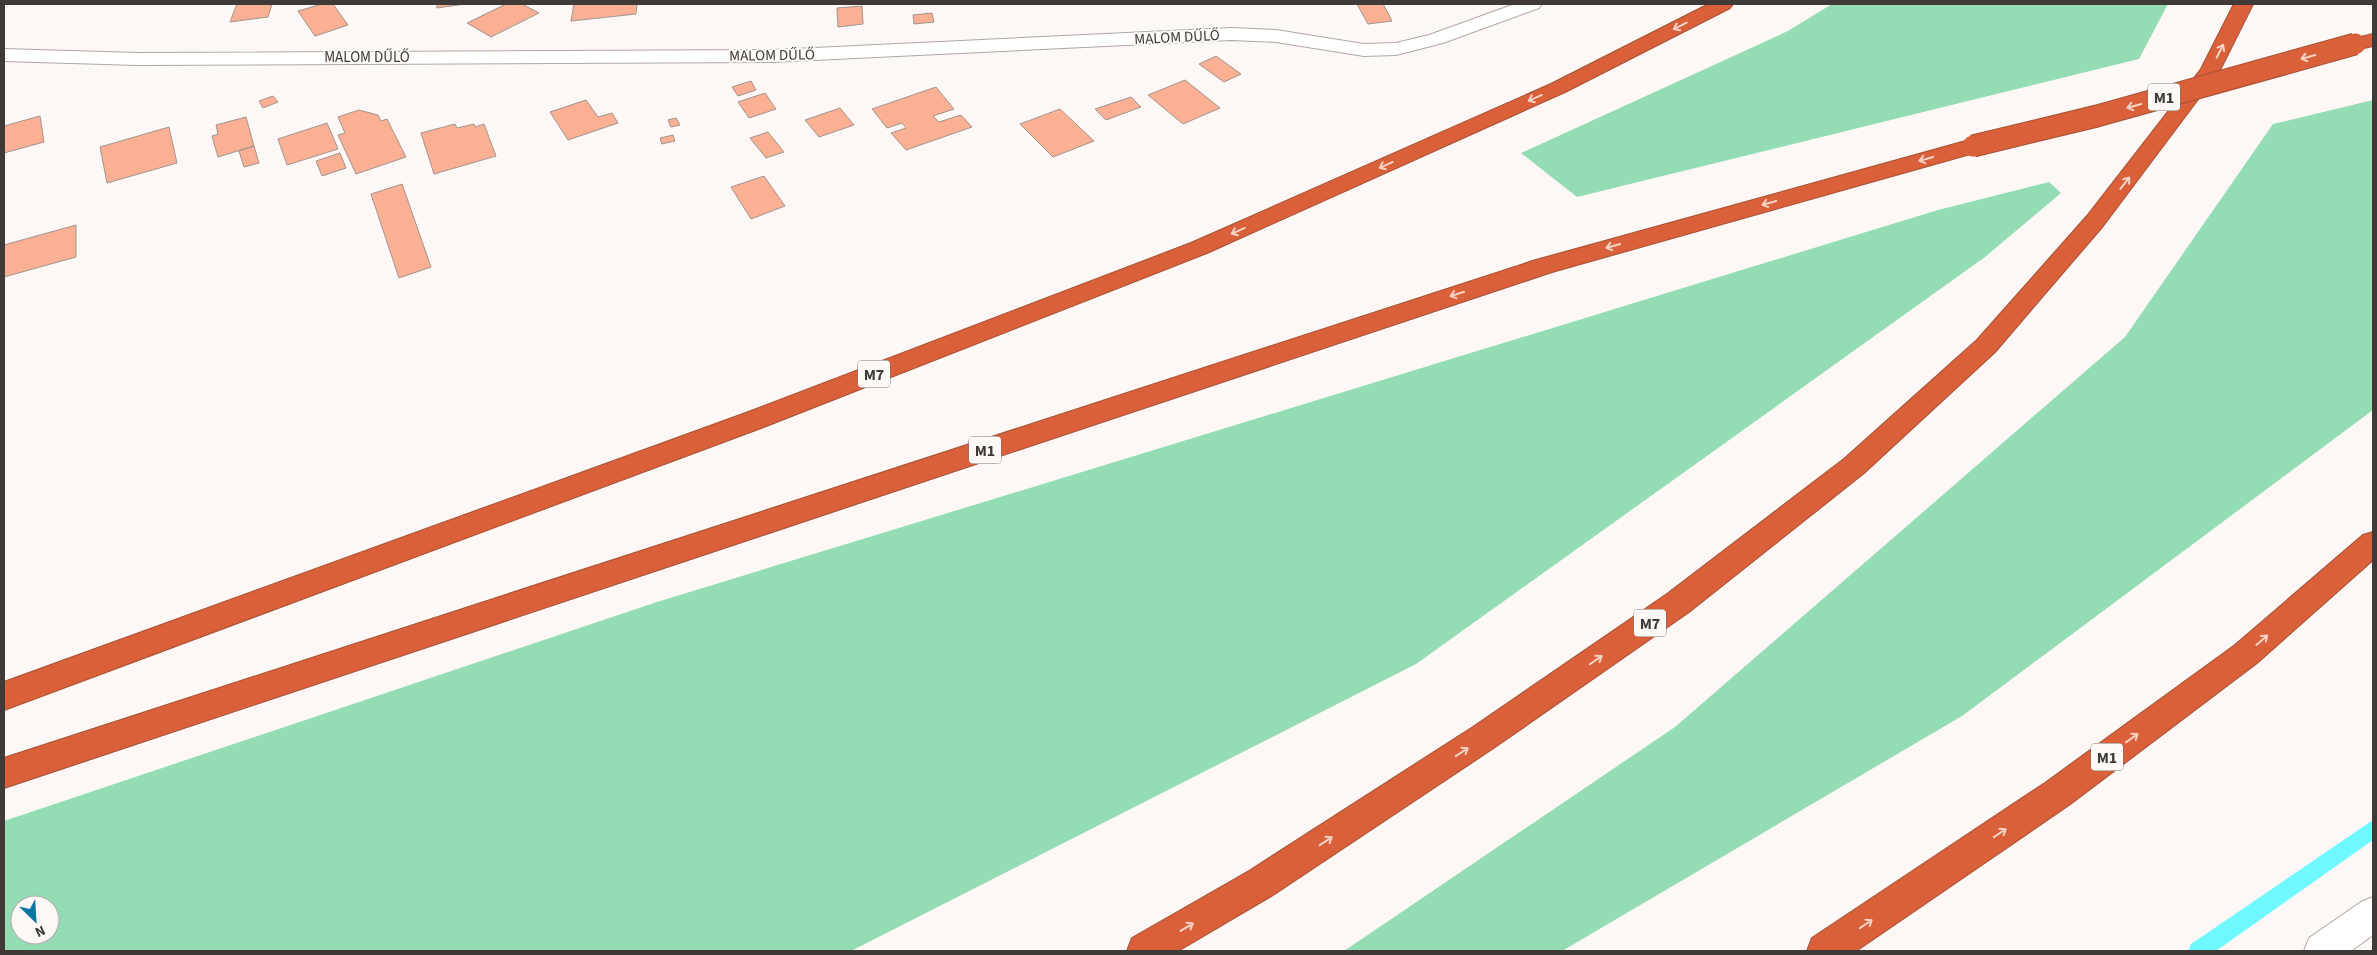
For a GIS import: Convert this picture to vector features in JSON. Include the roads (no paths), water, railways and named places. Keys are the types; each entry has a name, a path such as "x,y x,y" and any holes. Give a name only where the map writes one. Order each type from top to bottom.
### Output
{"highway":[{"name":"M7","path":"4,696 752,421 1199,248 1558,88 1724,4"},
{"name":"M7","path":"1145,951 1261,883 1484,737 1678,603 1854,466 1986,346 2096,221 2210,70 2243,4"},
{"name":"M1","path":"4,773 1544,266 1973,146 2097,116 2364,42"},
{"name":"M1","path":"1825,951 2057,794 2230,666 2373,542"}],"street":[{"name":"MALOM DŰLŐ","path":"4,56 138,59 772,56 1231,34 1276,36 1349,49 1376,50 1408,47 1532,4"},
{"path":"2322,951 2373,914"}],"waterway":[{"path":"2198,951 2373,829"}]}
